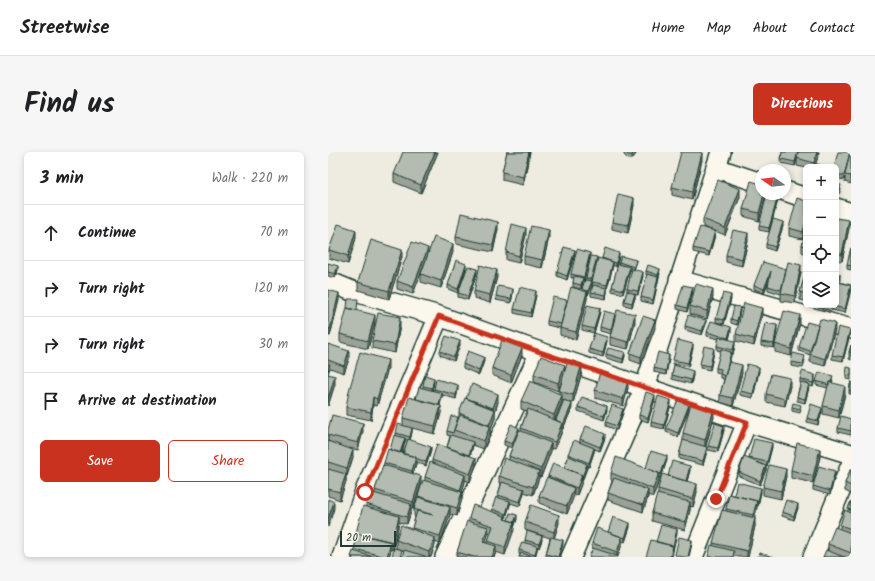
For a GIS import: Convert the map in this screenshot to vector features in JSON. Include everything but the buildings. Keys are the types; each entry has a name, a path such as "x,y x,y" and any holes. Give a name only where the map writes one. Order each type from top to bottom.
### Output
{"street":[{"path":"571,557 645,387 719,160 755,180"},
{"path":"791,193 803,197"},
{"path":"839,209 851,213"},
{"path":"679,280 851,329"},
{"path":"328,281 352,291 439,316 747,422 851,454"},
{"path":"342,557 365,492 439,316"},
{"path":"445,557 540,352"},
{"path":"693,557 747,422"},
{"path":"813,557 851,465"}],"route":[{"path":"365,492 439,316 747,422 716,499"}]}
